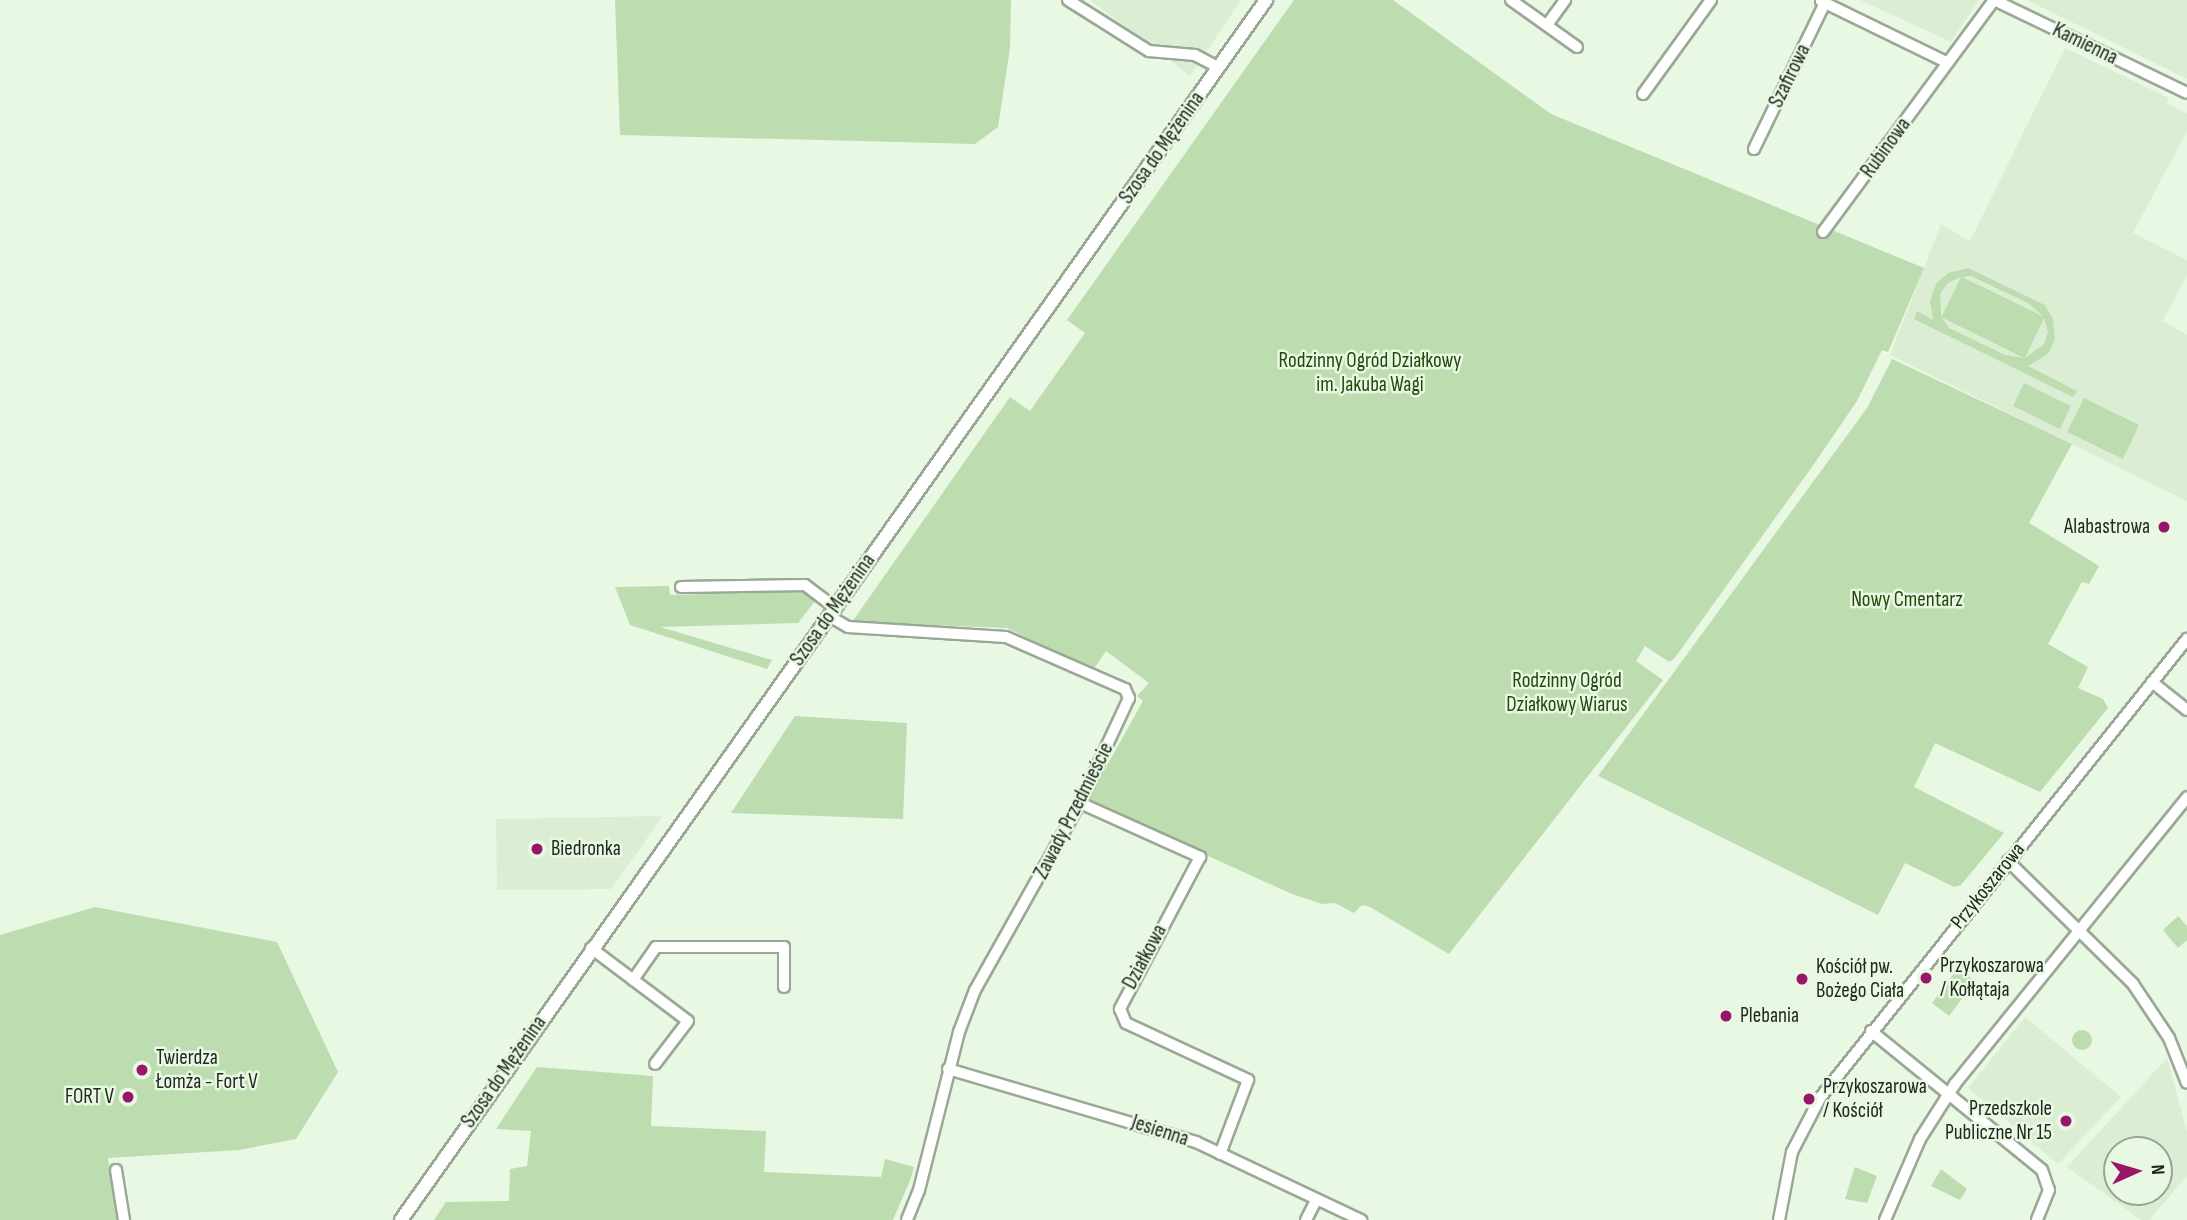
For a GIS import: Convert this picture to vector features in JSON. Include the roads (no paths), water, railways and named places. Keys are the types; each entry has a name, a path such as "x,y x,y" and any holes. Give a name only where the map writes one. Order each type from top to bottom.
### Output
{"main road":[{"name":"Szosa do Mężenina","path":"401,1220 591,948 1266,0"}],"street":[{"path":"1068,0 1149,51 1195,55 1219,68"},
{"path":"1511,0 1577,47"},
{"path":"1547,26 1565,0"},
{"path":"1643,93 1711,0"},
{"name":"Kamienna","path":"1948,63 1994,0 2187,93"},
{"path":"1822,2 1948,63"},
{"name":"Szafirowa","path":"1754,149 1822,2"},
{"name":"Rubinowa","path":"1823,232 1948,63"},
{"path":"681,587 805,585 832,612"},
{"name":"Zawady Przedmieście","path":"832,612 848,626 1006,637 1125,689 1127,709 1080,803 975,990 948,1069 919,1190 907,1220"},
{"name":"Przykoszarowa","path":"1779,1220 1787,1166 1804,1124 1871,1031 2187,639"},
{"path":"2152,682 2187,710"},
{"path":"1885,1220 1914,1151 1947,1095 2187,797"},
{"name":"Działkowa","path":"1080,803 1200,857 1121,1009 1126,1023 1248,1080 1220,1154"},
{"path":"2008,861 2080,928 2133,984 2182,1050 2187,1083"},
{"path":"633,980 656,947 784,947 785,986"},
{"path":"591,948 688,1021 655,1064"},
{"path":"1871,1031 2045,1174 2049,1190 2037,1220"},
{"name":"Jesienna","path":"948,1069 1170,1133 1361,1220"},
{"path":"116,1170 124,1220"},
{"path":"1306,1220 1315,1200"}],"place":[{"name":"Alabastrowa","path":"2164,527"},
{"name":"Biedronka","path":"537,849"},
{"name":"Przykoszarowa / Kołłątaja","path":"1926,978"},
{"name":"Kościół pw. Bożego Ciała","path":"1802,979"},
{"name":"Plebania","path":"1726,1016"},
{"name":"Twierdza Łomża - Fort V","path":"142,1070"},
{"name":"FORT V","path":"128,1097"},
{"name":"Przykoszarowa / Kościół","path":"1809,1099"},
{"name":"Przedszkole Publiczne Nr 15","path":"2066,1121"}],"park label":[{"name":"Rodzinny Ogród Działkowy im. Jakuba Wagi","path":"1370,373"},
{"name":"Nowy Cmentarz","path":"1907,600"},
{"name":"Rodzinny Ogród Działkowy Wiarus","path":"1567,693"}]}
